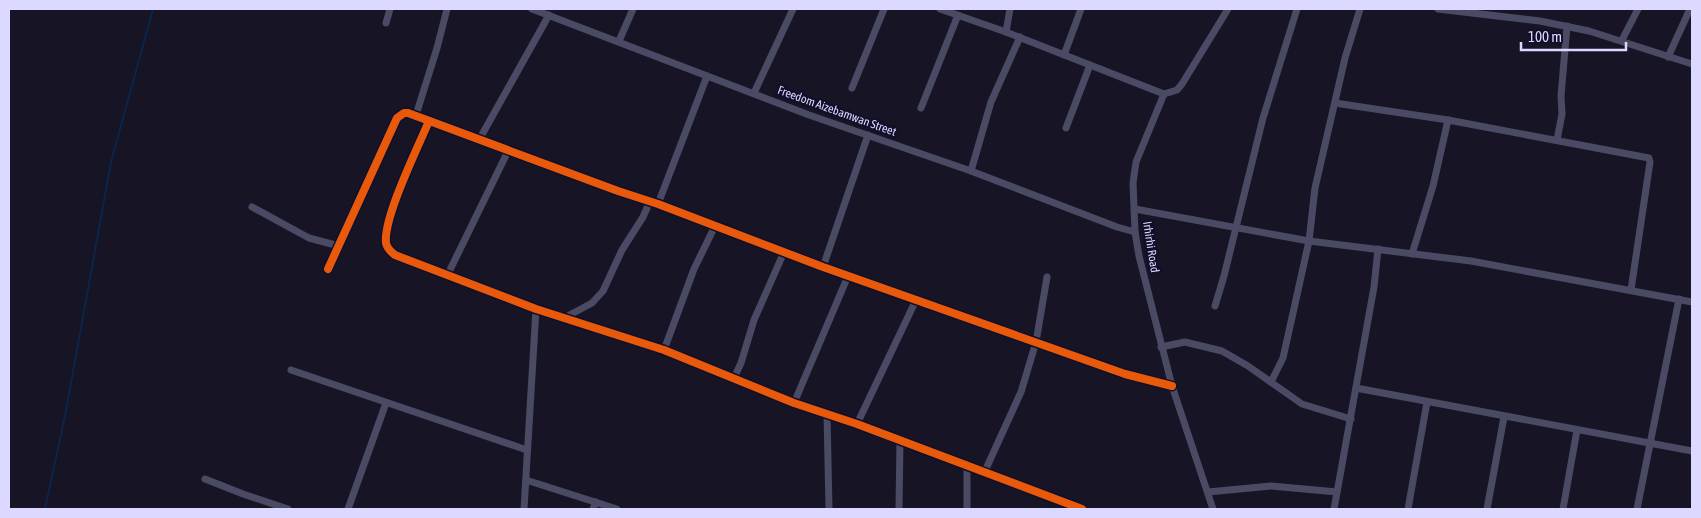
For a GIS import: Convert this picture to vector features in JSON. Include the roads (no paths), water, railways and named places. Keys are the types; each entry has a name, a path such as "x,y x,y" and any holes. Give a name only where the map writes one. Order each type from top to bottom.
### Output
{"street":[{"path":"386,23 390,9"},
{"path":"416,115 447,9"},
{"name":"Freedom Aizebamwan Street","path":"532,9 707,76 1135,232"},
{"path":"619,41 633,9"},
{"path":"754,93 793,9"},
{"path":"852,88 884,9"},
{"path":"940,9 1020,37 1164,94 1176,90 1182,84 1228,9"},
{"path":"1006,32 1010,9"},
{"path":"1064,55 1081,9"},
{"path":"1215,306 1263,118 1297,9"},
{"path":"1271,382 1284,358 1309,240 1315,188 1345,58 1360,9"},
{"path":"1438,9 1567,26 1622,40 1692,64"},
{"path":"1622,40 1638,9"},
{"path":"1668,57 1690,9"},
{"path":"479,140 549,15"},
{"path":"921,108 958,15"},
{"path":"1557,140 1562,114 1561,96 1567,26"},
{"path":"971,171 991,102 1020,37"},
{"path":"1066,128 1090,66"},
{"path":"564,318 592,303 604,291 622,250 642,217 654,202 707,76"},
{"name":"Irhirhi Road","path":"1164,94 1136,162 1133,183 1135,232 1161,347 1213,509"},
{"path":"1335,103 1448,120 1648,158 1650,162 1631,290"},
{"path":"328,269 397,118 404,113 416,115 429,122 618,192 654,202 848,276 1125,374 1172,386"},
{"path":"1412,254 1432,186 1448,120"},
{"path":"429,122 390,217 386,243 390,252 395,255 536,309 664,350 794,403 985,471 1082,509"},
{"path":"823,267 868,135"},
{"path":"447,276 508,151"},
{"path":"252,207 309,238 338,246"},
{"path":"1135,209 1309,240 1471,262 1692,302"},
{"path":"664,350 694,269 715,226"},
{"path":"1334,509 1374,287 1378,250"},
{"path":"734,378 741,363 754,320 784,252"},
{"path":"794,403 848,276"},
{"path":"985,471 1021,392 1036,342 1047,277"},
{"path":"1637,509 1679,299"},
{"path":"857,424 916,300"},
{"path":"524,509 526,450 536,309"},
{"path":"1161,347 1185,342 1222,351 1248,366 1302,404 1351,419"},
{"path":"291,370 526,450"},
{"path":"1356,388 1692,451"},
{"path":"1408,509 1427,402"},
{"path":"348,509 386,403"},
{"path":"827,414 829,509"},
{"path":"1487,509 1504,416"},
{"path":"1563,509 1577,430"},
{"path":"898,509 900,440"},
{"path":"967,465 967,509"},
{"path":"205,479 288,509"},
{"path":"526,480 594,506 617,509"},
{"path":"1208,492 1271,486 1337,492"}],"waterway":[{"path":"45,509 65,416 111,162 153,9"}]}
